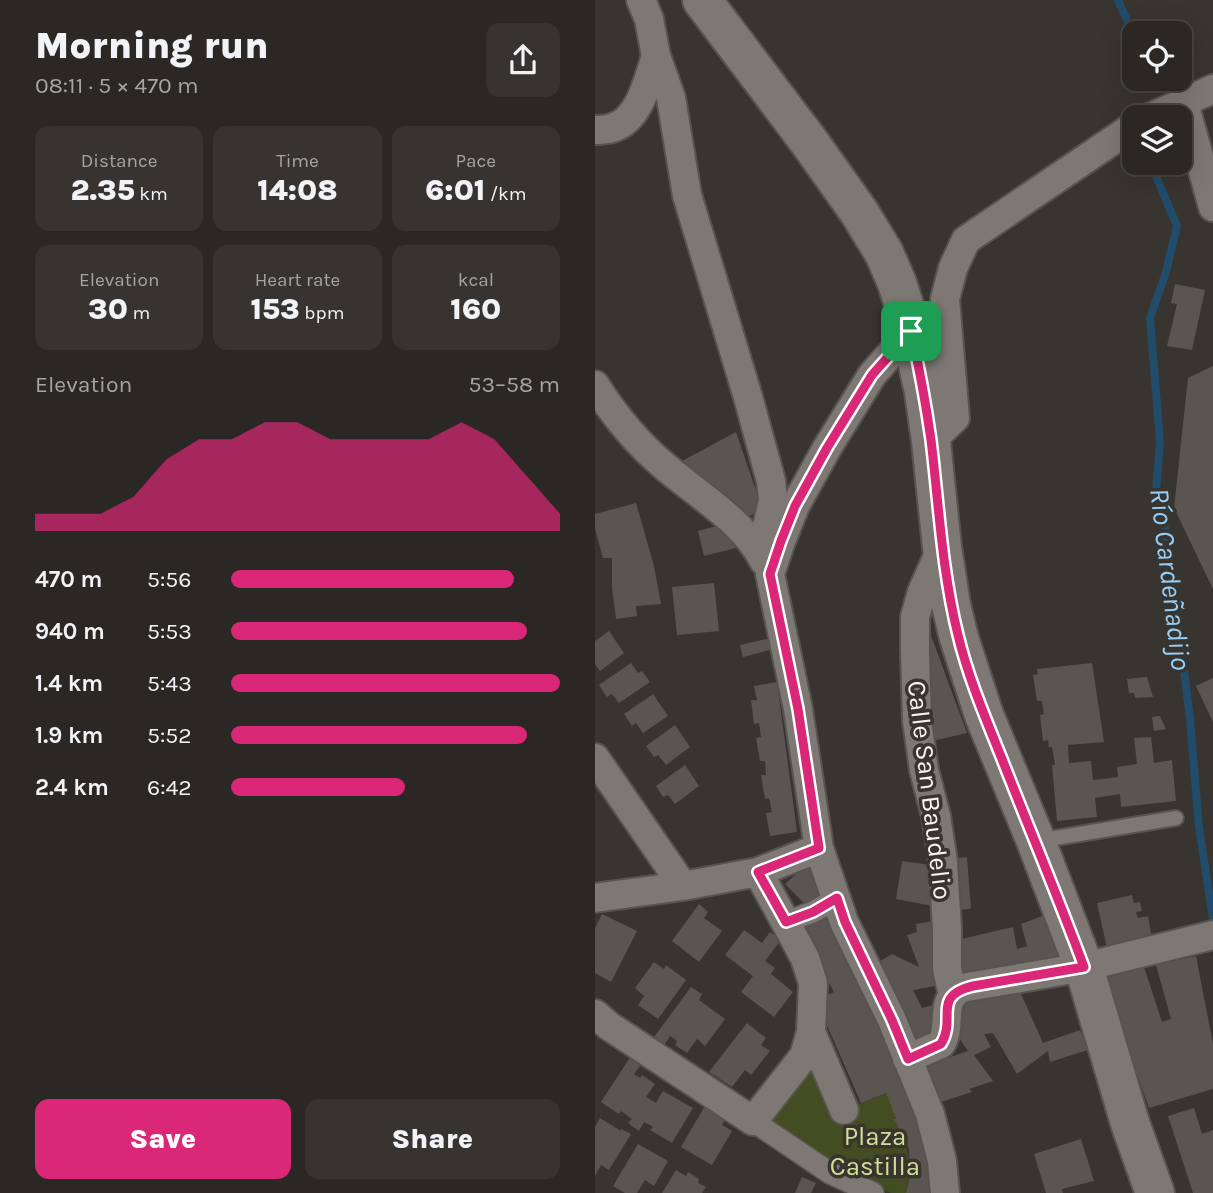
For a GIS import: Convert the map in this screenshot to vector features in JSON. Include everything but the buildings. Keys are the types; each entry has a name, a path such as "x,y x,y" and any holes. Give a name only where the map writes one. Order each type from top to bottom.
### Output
{"main road":[{"path":"702,0 810,143 872,233 897,283 924,392 951,605 967,665 1084,967 1130,1123 1155,1193"}],"street":[{"path":"641,0 649,19 656,56 671,99 687,195 771,481 773,500 768,527 757,547"},
{"path":"595,130 613,128 628,119 638,106 656,56"},
{"path":"1179,105 1213,89"},
{"path":"1184,103 1213,207"},
{"path":"931,441 955,418 945,299 953,268 966,240 1122,134"},
{"path":"770,574 795,506 827,448 872,375 911,331"},
{"path":"595,386 614,415 660,462 732,521 757,547 770,574 798,709 819,848 845,922 892,1020 930,1114 942,1161 945,1193"},
{"name":"Calle San Baudelio","path":"908,1059 941,1044 946,1036 949,1000 953,995 947,969 943,862 917,721 915,650 915,617 922,592 942,547"},
{"path":"595,758 683,886"},
{"path":"595,898 758,872 819,848"},
{"path":"753,1121 804,1056 811,1032 813,984 805,958 758,872"},
{"path":"786,922 813,912 837,898"},
{"path":"953,995 973,986 1084,967 1212,935"},
{"path":"595,1014 830,1173 873,1193"},
{"path":"811,1032 844,1110"}],"lane":[{"path":"1036,841 1176,818"}],"green space":[{"name":"Plaza Castilla","path":"807,1066 815,1070 833,1115 886,1093 908,1154 906,1193 891,1193 826,1159 767,1119"}],"waterway":[{"name":"Río Cardeñadijo","path":"1118,0 1127,21"},
{"name":"Río Cardeñadijo","path":"1156,175 1177,226 1166,272 1150,318 1160,442 1156,491 1168,541 1190,719 1199,827 1213,919"}],"route":[{"path":"911,331 924,392 942,547 959,638 985,715 1084,967 956,991 947,1007 944,1041 908,1059 845,922 837,898 813,912 786,922 758,872 819,848 798,709 770,574 795,506 827,448 872,375 911,331"}]}
